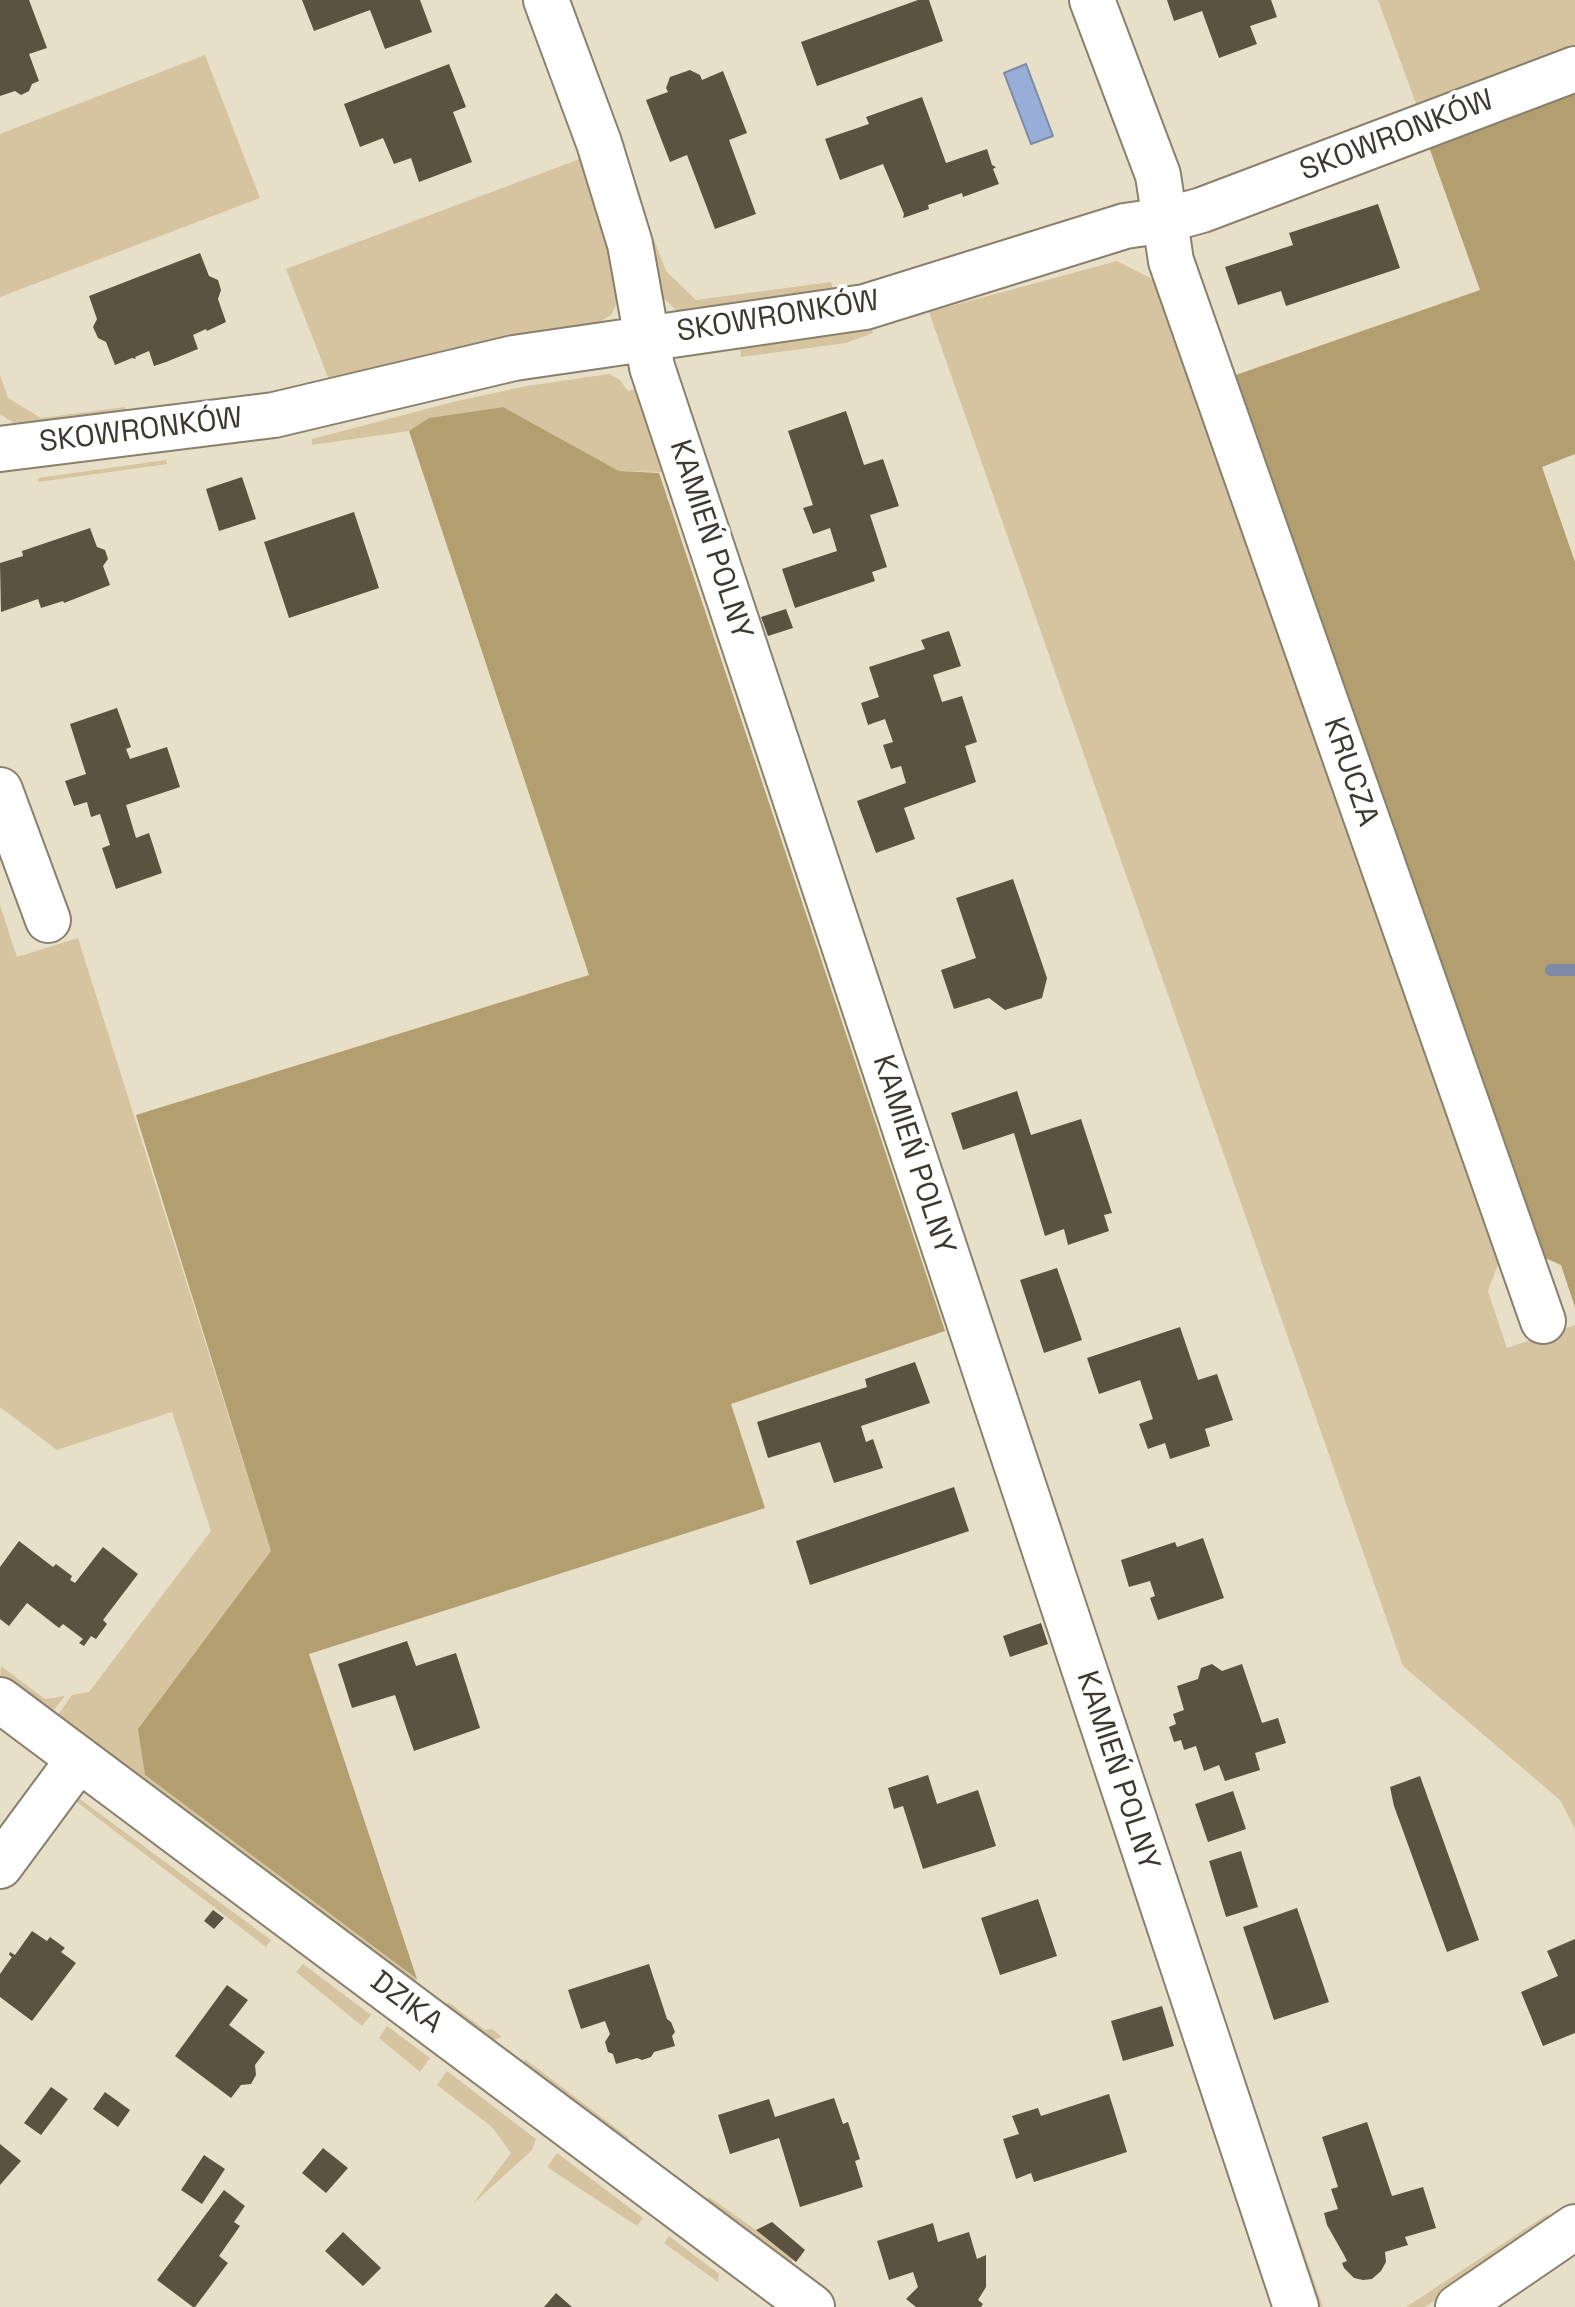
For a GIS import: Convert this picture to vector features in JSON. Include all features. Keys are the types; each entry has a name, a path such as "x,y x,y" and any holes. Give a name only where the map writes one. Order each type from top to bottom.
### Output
{"street":[{"name":"KAMIEŃ POLNY","path":"546,0 599,143 630,244 652,367 1296,2307"},
{"name":"KRUCZA","path":"1092,0 1158,175 1171,261 1543,1321"},
{"name":"SKOWRONKÓW","path":"0,449 274,415 514,358 865,307 1125,226 1166,220 1202,210 1575,69"},
{"path":"0,790 48,920"},
{"name":"DZIKA","path":"0,1700 812,2307"},
{"path":"0,1866 79,1759"},
{"path":"1458,2307 1575,2227"}],"shaded area":[{"path":"1378,0 1575,0 1575,48 1418,109"},
{"path":"205,55 260,198 0,297 0,134"},
{"path":"1575,92 1575,454 1542,467 1575,562 1575,1307 1561,1265 1534,1253 1230,377 1480,290 1429,147"},
{"path":"585,157 620,297 611,315 591,327 331,385 286,269"},
{"path":"653,237 666,271 696,300 831,282 834,293 686,312 676,310 658,293 647,248"},
{"path":"1117,261 1158,282 1499,1262 1488,1291 1507,1348 1575,1325 1575,1829 1560,1800 1403,1666 929,312"},
{"path":"869,321 873,333 846,343 741,357 740,342"},
{"path":"609,374 620,380 628,391 640,387 666,468 663,472 619,471 503,407 430,418 409,431 312,445 312,439 457,401 527,386"},
{"path":"0,375 8,398 41,418 125,407 126,416 22,428 0,414"},
{"path":"503,407 619,471 659,473 945,1331 731,1404 765,1508 309,1654 417,1979 145,1775 138,1729 271,1551 136,1115 589,975 409,431 429,418"},
{"path":"166,460 167,464 38,482 38,478"},
{"path":"0,905 17,957 78,938 271,1551 139,1729 145,1775 417,1979 412,1985 55,1719 72,1695 89,1692 211,1531 172,1412 57,1450 0,1407"},
{"path":"1,1666 45,1699 65,1696 50,1715 0,1677"},
{"path":"77,1797 271,1940 266,1947 73,1799"},
{"path":"303,1964 371,2015 362,2026 296,1972"},
{"path":"448,2002 485,2030 492,2029 502,2037 487,2042 444,2008"},
{"path":"387,2026 430,2058 420,2072 379,2038"},
{"path":"525,2059 629,2138 625,2144 523,2068"},
{"path":"447,2071 536,2139 532,2150 472,2205 511,2153 492,2127 437,2085"},
{"path":"557,2153 643,2218 637,2226 547,2167"},
{"path":"709,2197 793,2260 788,2266 704,2203"},
{"path":"1291,2214 1323,2307 1316,2307 1285,2216"},
{"path":"1548,2214 1551,2223 1425,2307 1406,2307"},
{"path":"669,2236 719,2274 718,2282 664,2243"}],"water":[{"path":"1026,64 1053,136 1031,144 1004,73"}],"building":[{"path":"0,0 29,0 47,48 29,54 39,81 21,95 15,91 0,96"},
{"path":"302,0 420,0 432,32 385,49 370,10 314,31"},
{"path":"918,0 929,0 943,41 817,86 801,42"},
{"path":"1167,0 1271,0 1277,17 1250,26 1257,44 1219,58 1202,11 1174,21"},
{"path":"449,64 466,107 453,112 472,162 419,182 411,158 394,164 383,138 360,147 344,104"},
{"path":"690,70 700,75 702,80 723,71 747,133 729,140 756,214 715,229 687,155 670,162 646,100 668,92 666,88 670,77"},
{"path":"922,97 946,163 987,149 992,165 996,167 993,169 999,184 928,205 929,209 903,218 883,164 840,180 825,139 869,124 866,117"},
{"path":"1378,204 1400,268 1286,306 1281,291 1238,305 1225,267 1293,245 1289,233"},
{"path":"200,253 209,276 218,280 221,290 218,299 226,322 193,335 198,349 166,362 154,366 149,351 136,359 115,365 106,342 98,338 93,327 97,319 89,296"},
{"path":"846,411 864,465 883,459 899,506 870,515 887,567 872,572 875,581 795,608 782,569 837,551 830,528 813,534 803,508 813,505 788,431"},
{"path":"242,477 256,519 219,531 206,489"},
{"path":"354,512 379,588 289,618 264,542"},
{"path":"90,528 97,547 105,550 108,559 103,566 110,585 64,603 41,608 38,599 1,612 0,563 23,556 22,551"},
{"path":"786,609 793,628 768,636 761,617"},
{"path":"949,631 961,666 933,675 942,702 962,696 977,742 965,746 976,782 904,808 915,839 876,853 857,801 906,783 901,766 891,769 883,745 893,742 885,719 868,725 861,703 879,697 869,667 925,649 921,640"},
{"path":"117,708 131,747 126,749 130,759 167,747 180,787 126,805 136,838 149,833 162,873 116,889 102,848 110,845 100,814 91,817 87,802 74,806 65,781 86,774 70,724"},
{"path":"1013,879 1047,978 1042,998 1005,1010 989,998 954,1009 941,970 976,958 956,898"},
{"path":"1017,1091 1031,1135 1081,1119 1112,1213 1104,1215 1109,1231 1068,1245 1064,1229 1045,1236 1014,1133 963,1150 951,1113"},
{"path":"1057,1268 1082,1340 1044,1353 1020,1280"},
{"path":"1180,1327 1198,1380 1217,1374 1233,1420 1205,1429 1210,1446 1170,1459 1165,1443 1148,1449 1139,1424 1153,1419 1140,1380 1099,1394 1087,1358"},
{"path":"915,1362 930,1403 861,1426 866,1442 873,1439 883,1468 834,1483 820,1442 768,1458 757,1422 867,1387 865,1379"},
{"path":"954,1487 969,1531 810,1585 796,1541"},
{"path":"1203,1538 1224,1598 1158,1620 1150,1598 1155,1596 1150,1581 1129,1587 1121,1560 1175,1542 1177,1547"},
{"path":"19,1541 53,1567 56,1564 72,1576 70,1580 75,1583 103,1547 138,1574 103,1620 107,1624 96,1639 91,1636 84,1646 79,1643 83,1639 63,1624 59,1628 27,1603 9,1626 0,1619 0,1567"},
{"path":"1041,1623 1048,1644 1010,1657 1003,1636"},
{"path":"407,1641 416,1666 456,1653 480,1728 414,1751 395,1695 352,1708 338,1664"},
{"path":"1212,1664 1222,1671 1242,1664 1262,1723 1278,1718 1286,1743 1255,1753 1260,1770 1225,1781 1219,1765 1204,1771 1196,1746 1184,1750 1181,1740 1174,1742 1169,1727 1176,1724 1173,1714 1184,1710 1177,1686 1198,1679 1201,1668"},
{"path":"928,1775 937,1804 978,1790 996,1846 923,1869 903,1806 894,1809 888,1788"},
{"path":"1420,1776 1479,1940 1447,1952 1394,1806 1390,1787"},
{"path":"1233,1791 1246,1829 1208,1842 1195,1804"},
{"path":"1241,1851 1258,1907 1226,1917 1209,1861"},
{"path":"1038,1899 1057,1956 1000,1975 981,1918"},
{"path":"1297,1908 1329,2002 1274,2020 1243,1927"},
{"path":"213,1910 224,1918 214,1929 204,1921"},
{"path":"32,1931 47,1941 50,1937 65,1948 61,1952 76,1963 32,2021 0,1997 0,1974 12,1957 10,1952 15,1955"},
{"path":"1575,1939 1575,2033 1543,2046 1521,1992 1558,1976 1547,1951"},
{"path":"649,1964 667,2019 675,2032 672,2036 675,2046 654,2052 651,2057 642,2060 637,2058 616,2064 605,2042 610,2034 605,2021 581,2029 568,1990"},
{"path":"227,1985 248,2000 229,2025 265,2052 255,2065 256,2075 251,2084 241,2085 231,2098 175,2056"},
{"path":"1162,2006 1174,2046 1123,2061 1111,2021"},
{"path":"51,2087 68,2099 41,2135 24,2123"},
{"path":"105,2092 130,2110 118,2127 93,2109"},
{"path":"1109,2094 1127,2152 1034,2182 1031,2173 1016,2179 1003,2139 1019,2134 1012,2116 1038,2108 1041,2116"},
{"path":"834,2098 843,2124 848,2122 860,2159 855,2161 863,2187 800,2207 779,2138 730,2154 718,2115 769,2099 775,2117"},
{"path":"1367,2122 1392,2196 1423,2187 1436,2228 1405,2237 1408,2245 1385,2252 1386,2262 1381,2271 1372,2279 1363,2280 1354,2278 1344,2268 1342,2263 1347,2261 1327,2225 1324,2213 1338,2209 1331,2189 1338,2187 1322,2137"},
{"path":"0,2144 21,2161 0,2185"},
{"path":"323,2148 348,2168 326,2193 302,2173"},
{"path":"204,2155 225,2169 202,2204 181,2190"},
{"path":"224,2190 245,2206 234,2222 240,2226 219,2256 228,2263 193,2307 157,2280"},
{"path":"772,2222 805,2250 796,2262 756,2230"},
{"path":"933,2223 938,2242 969,2232 977,2259 986,2255 986,2287 978,2300 983,2304 981,2307 916,2307 906,2299 918,2287 913,2272 889,2280 877,2241"},
{"path":"343,2232 381,2268 363,2286 325,2251"},
{"path":"556,2293 572,2307 544,2307"}],"waterway":[{"path":"1551,970 1575,970"}]}
